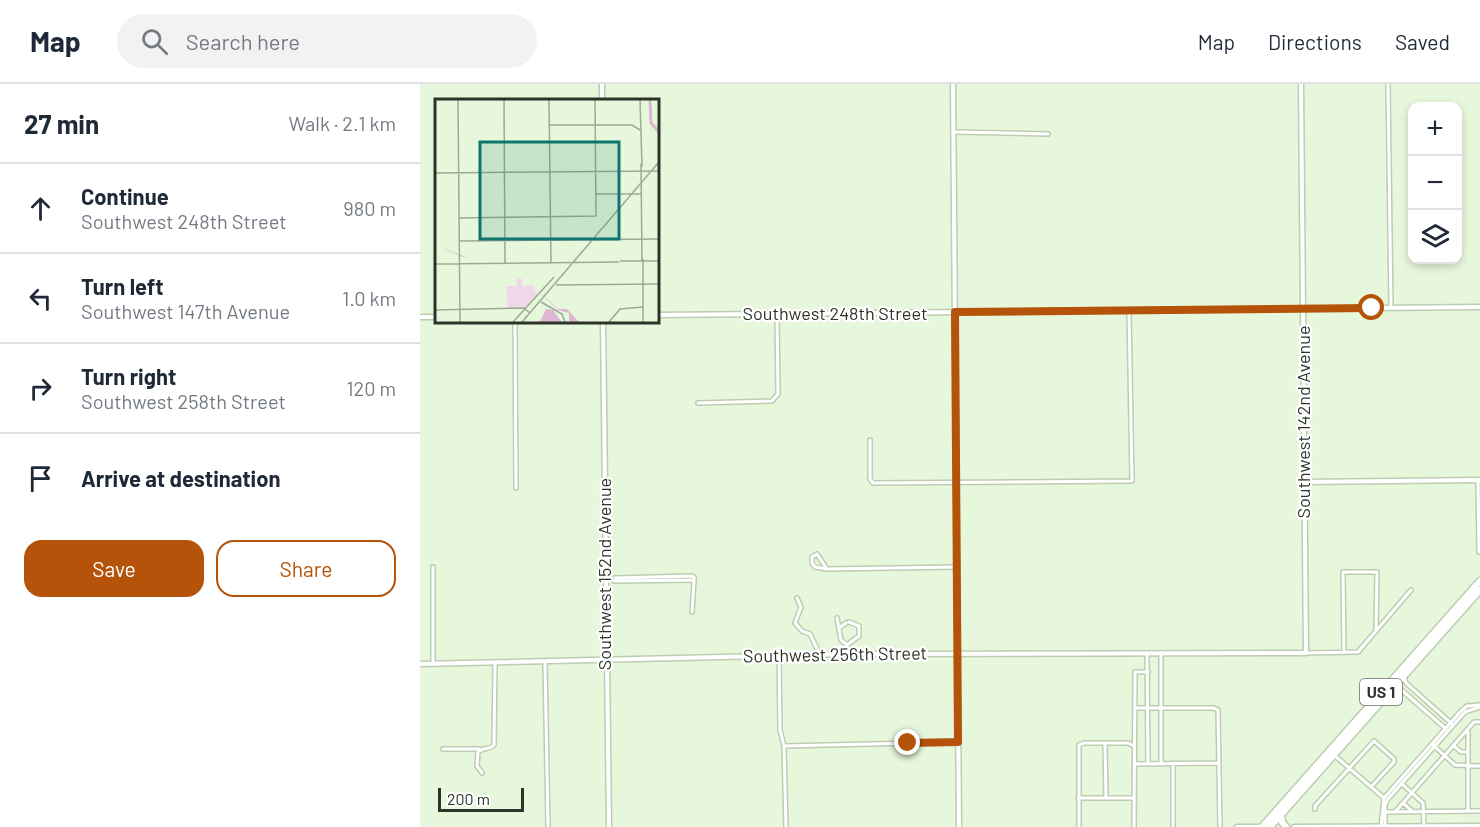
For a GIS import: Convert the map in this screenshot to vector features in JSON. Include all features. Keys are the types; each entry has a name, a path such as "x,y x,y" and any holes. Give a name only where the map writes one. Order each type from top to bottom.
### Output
{"highway":[{"name":"US 1","path":"1270,827 1396,685 1479,586"},
{"name":"US 1","path":"1262,827 1479,586"},
{"path":"1281,815 1284,827"}],"street":[{"path":"953,84 959,827"},
{"name":"Southwest 142nd Avenue","path":"1301,84 1306,652"},
{"path":"1388,84 1391,308"},
{"path":"953,132 1048,134"},
{"name":"Southwest 248th Street","path":"658,315 1480,307"},
{"path":"870,440 870,479 873,483 1132,481 1129,311"},
{"path":"698,403 772,401 778,394 777,314"},
{"path":"515,322 516,488"},
{"name":"Southwest 152nd Avenue","path":"603,322 609,827"},
{"path":"1305,482 1479,480 1479,552"},
{"path":"827,569 817,554 812,556 812,563 815,567 827,569 957,567"},
{"path":"433,567 434,663"},
{"path":"1344,652 1342,572 1377,572 1377,630"},
{"path":"614,579 694,580 692,612"},
{"path":"1377,630 1411,590"},
{"path":"797,598 801,607 795,623 802,631 810,634 820,655"},
{"path":"837,618 841,640 847,645 848,654"},
{"path":"839,628 847,623 859,626 859,636 847,645"},
{"name":"Southwest 256th Street","path":"420,664 848,654 1358,652 1377,630"},
{"path":"1148,653 1148,764"},
{"path":"1161,653 1161,764"},
{"path":"779,656 780,730 784,746 786,827"},
{"path":"545,662 548,827"},
{"path":"443,749 481,749 492,748 494,745 495,663"},
{"path":"1134,827 1135,672 1148,672"},
{"path":"1404,675 1406,682 1452,724"},
{"path":"1396,685 1447,730"},
{"path":"1383,827 1386,802 1452,724 1468,710 1480,706"},
{"path":"1135,708 1217,709 1219,713 1220,827"},
{"path":"1395,812 1474,722 1480,722"},
{"path":"1468,730 1468,811"},
{"path":"1315,809 1315,806 1374,741 1394,759 1394,762 1371,787"},
{"path":"784,746 958,742"},
{"path":"1078,827 1079,747 1084,743 1128,743 1134,746"},
{"path":"1105,743 1106,798"},
{"path":"1433,746 1455,765 1480,766"},
{"path":"1383,827 1384,798 1433,746"},
{"path":"1454,746 1461,752 1467,752"},
{"path":"481,749 478,752 477,766 482,773"},
{"path":"1334,755 1384,798"},
{"path":"1134,764 1219,763"},
{"path":"1173,764 1173,827"},
{"path":"1402,783 1423,803 1424,827"},
{"path":"1078,798 1134,798"},
{"path":"1403,803 1412,811"},
{"path":"1385,812 1480,811"},
{"path":"1294,827 1480,826"},
{"path":"1237,827 1284,827"}],"route":[{"path":"908,743 958,742 955,312 1372,308"}]}
